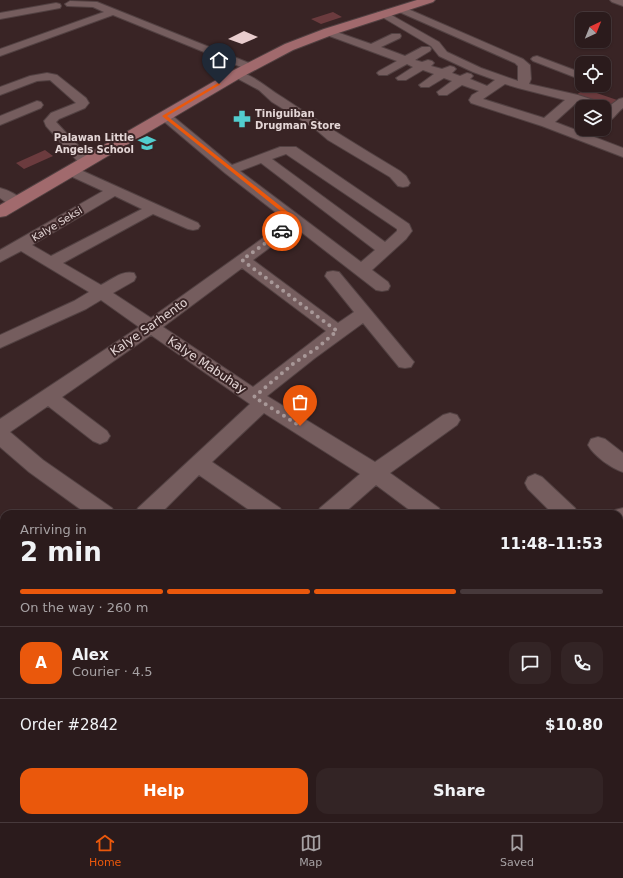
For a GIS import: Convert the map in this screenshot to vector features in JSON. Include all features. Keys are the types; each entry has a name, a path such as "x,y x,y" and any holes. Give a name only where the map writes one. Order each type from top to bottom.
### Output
{"main road":[{"path":"0,212 254,64 298,42 428,0"}],"street":[{"path":"4,16 35,0"},
{"path":"41,0 43,3 56,6"},
{"path":"96,0 254,64"},
{"path":"614,0 623,3"},
{"path":"4,16 74,2 94,4 254,64"},
{"path":"401,8 512,58 524,65"},
{"path":"0,53 112,12"},
{"path":"382,14 435,44 443,54 477,70 522,86 568,96 578,100"},
{"path":"25,31 39,39"},
{"path":"328,32 366,49 388,54 488,90"},
{"path":"366,49 396,36"},
{"path":"425,85 458,61 484,46"},
{"path":"378,60 400,48"},
{"path":"383,73 426,49"},
{"path":"402,78 443,54"},
{"path":"524,65 541,57 575,74"},
{"path":"522,86 525,79 524,65"},
{"path":"443,92 477,70"},
{"path":"237,74 264,88 276,98 395,174 403,183"},
{"path":"0,91 39,77 53,77 83,103 55,116 50,121 52,126 86,162"},
{"path":"503,80 476,98 476,100 546,123 623,153"},
{"path":"546,123 575,89"},
{"path":"611,111 623,102"},
{"path":"0,121 37,105"},
{"path":"165,116 230,170 382,286"},
{"path":"587,140 590,136"},
{"path":"230,170 285,150 291,150 404,227 405,230 401,236 361,271"},
{"path":"262,158 385,250"},
{"path":"71,171 115,190 152,209 193,226"},
{"name":"Kalye Seksi","path":"0,258 115,190"},
{"path":"0,192 16,202"},
{"path":"52,262 152,209"},
{"name":"Kalye Sarhento","path":"0,429 151,327 296,221"},
{"name":"Kalye Mabuhay","path":"21,245 102,293 258,400 375,473 426,510"},
{"path":"242,260 337,331"},
{"path":"333,276 366,313 405,362"},
{"path":"0,342 80,305 128,277"},
{"path":"150,510 198,463 294,363 317,348 337,331 366,313"},
{"path":"48,396 100,436"},
{"path":"333,510 375,473 450,420"},
{"path":"0,435 36,466 98,510"},
{"path":"598,445 623,464"},
{"path":"198,463 266,510"},
{"path":"535,483 563,510"}],"shaded area":[{"path":"333,12 342,17 321,24 311,19"},
{"path":"580,92 594,92 620,101 612,108 611,100 590,100 576,95"},
{"path":"45,150 53,156 24,169 16,163"}],"building":[{"path":"244,31 258,37 242,44 228,39"}],"way so far":[{"path":"282,231 242,260 337,331 317,348 294,363 254,397 300,426"}],"place":[{"name":"Tiniguiban Drugman Store","path":"242,119"},
{"name":"Palawan Little Angels School","path":"147,143"}],"route":[{"path":"219,84 165,116 230,170 296,221 282,231"}]}
